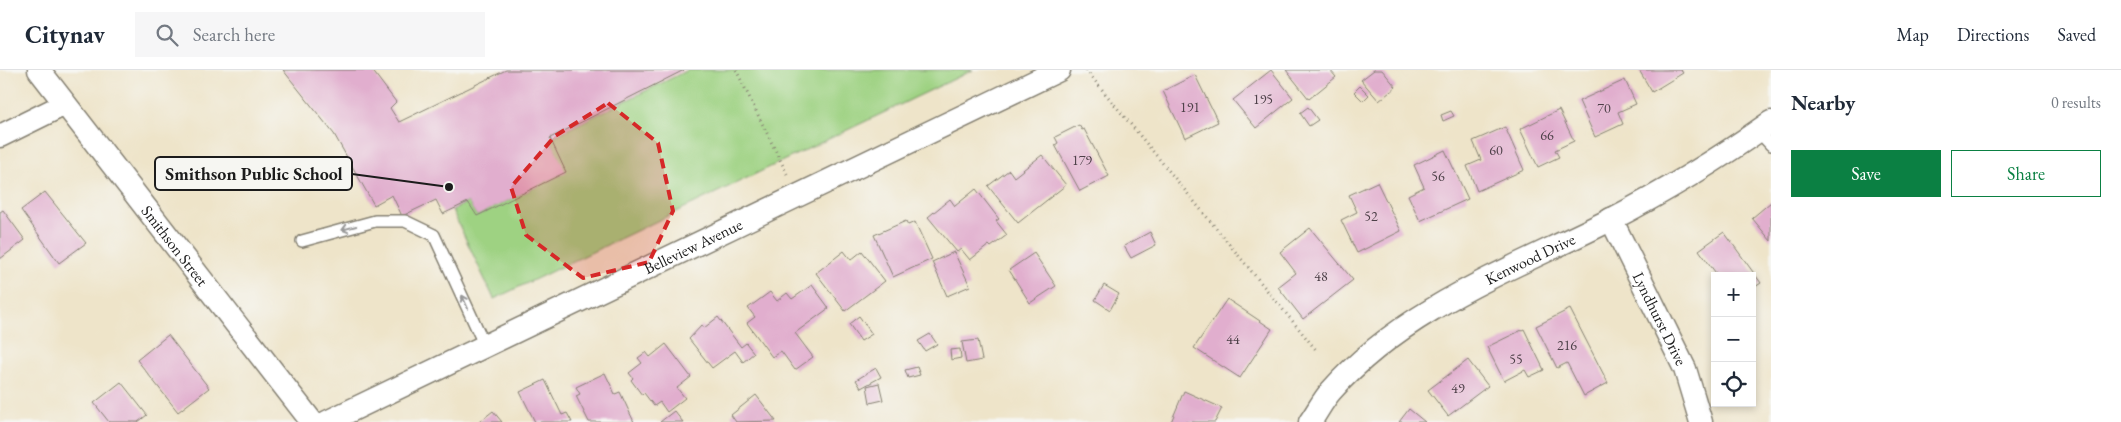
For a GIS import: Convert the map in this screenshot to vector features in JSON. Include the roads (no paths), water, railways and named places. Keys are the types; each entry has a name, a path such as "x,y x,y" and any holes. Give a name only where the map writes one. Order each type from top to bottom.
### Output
{"street":[{"name":"Smithson Street","path":"39,70 312,422"},
{"name":"Belleview Avenue","path":"326,422 797,194 1059,70"},
{"path":"0,136 66,104"},
{"name":"Kenwood Drive","path":"1310,422 1337,385 1357,363 1396,333 1464,291 1612,219 1737,146 1767,133"},
{"name":"Lyndhurst Drive","path":"1612,219 1685,369 1701,422"}],"lane":[{"path":"302,240 376,221 405,221 434,235 485,346"}],"place":[{"name":"Smithson Public School","path":"449,187"}]}
